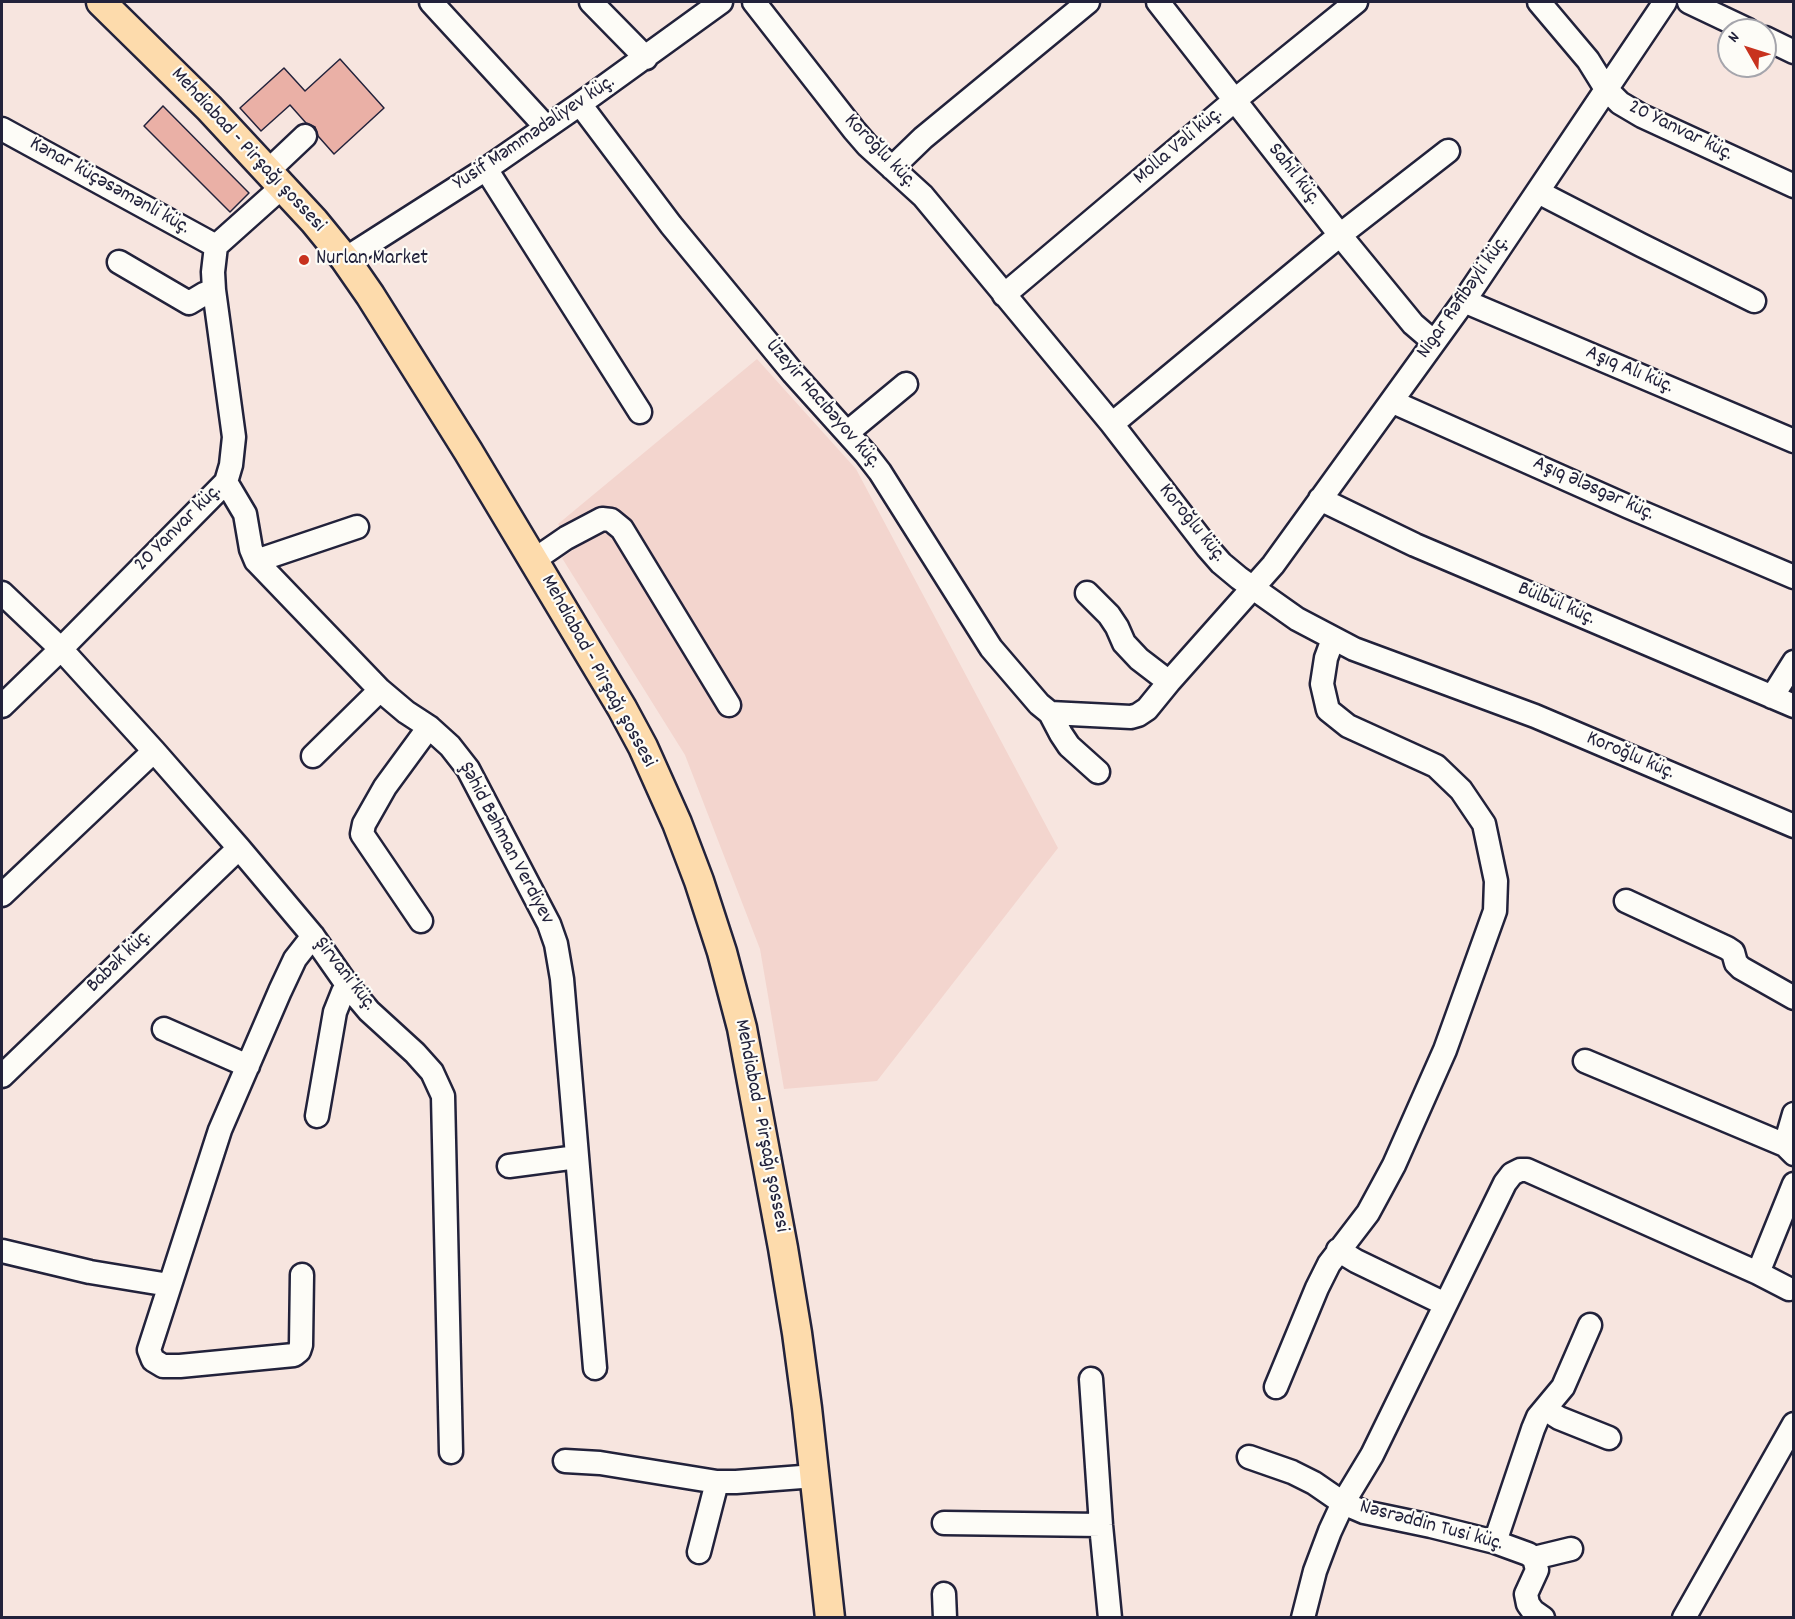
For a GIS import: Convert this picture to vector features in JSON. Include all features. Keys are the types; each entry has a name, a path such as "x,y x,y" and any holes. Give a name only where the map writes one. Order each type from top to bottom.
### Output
{"main road":[{"name":"Mehdiabad - Pirşağı şossesi","path":"101,2 209,108 314,221 345,259 404,348 534,560 643,747 692,862 723,952 742,1028 783,1248 800,1354 830,1617"}],"street":[{"path":"431,2 546,127"},
{"path":"591,2 646,58"},
{"name":"Yusif Məmmədəliyev küç.","path":"345,259 486,169 580,105 721,2"},
{"name":"Koroğlu küç.","path":"754,2 854,130 867,145 923,196 1112,424 1221,562 1239,578 1297,620 1333,639 1369,655 1535,717 1794,826"},
{"path":"892,168 956,111 1088,2"},
{"name":"Sahil küç.","path":"1158,2 1340,235 1413,324 1434,342"},
{"name":"Molla Vəli küç.","path":"1004,294 1235,100 1356,2"},
{"name":"20 Yanvar küç.","path":"1539,2 1588,60 1606,89 1620,103 1642,116 1794,186"},
{"name":"Nigar Rəfibəyli küç.","path":"1050,713 1131,717 1147,709 1273,566 1464,301 1665,2"},
{"path":"1689,2 1723,18"},
{"path":"1777,44 1794,52"},
{"name":"Üzeyir Hacıbəyov küç.","path":"580,105 671,225 793,373 848,432 880,472 991,648 1039,705 1050,713 1069,746 1098,772"},
{"name":"Kənar küçəsəmənli küç.","path":"2,129 216,246"},
{"path":"216,246 275,179 305,136"},
{"path":"1112,424 1340,235 1448,151"},
{"path":"486,169 640,412"},
{"path":"1538,192 1754,301"},
{"name":"20 Yanvar küç.","path":"2,706 226,482 231,465 234,437 214,290 213,272 216,246"},
{"path":"119,262 189,303 214,290"},
{"name":"Aşıq Alı küç.","path":"1464,301 1794,441"},
{"path":"848,432 906,384"},
{"name":"Aşıq Ələsgər küç.","path":"1393,402 1629,507 1794,577"},
{"path":"226,482 245,514 249,526 251,549 256,561 357,527"},
{"name":"Bülbül küç.","path":"1320,499 1415,545 1794,706"},
{"path":"534,560 575,533 602,519 611,520 622,529 729,705"},
{"name":"Şəhid Bəhman Verdiyev","path":"256,561 380,690 450,746 468,769 549,924 556,944 562,979 595,1368"},
{"name":"Şirvani küç.","path":"2,593 61,649 154,751 313,936 348,986 369,1011 415,1053 432,1072 443,1096 451,1452"},
{"path":"1087,593 1109,615 1124,643 1139,659 1169,682"},
{"path":"1276,1387 1329,1264 1368,1213 1384,1186 1445,1050 1496,911 1496,881 1484,824 1461,789 1436,766 1348,726 1328,710 1322,684 1326,658 1333,639"},
{"path":"1772,697 1794,662"},
{"path":"313,756 380,690"},
{"path":"421,921 362,834 364,824 385,787 429,727"},
{"path":"2,895 154,751"},
{"name":"Babək küç.","path":"2,1076 239,848"},
{"path":"1626,901 1727,948 1733,952 1736,963 1741,968 1794,998"},
{"path":"302,1275 301,1345 299,1351 294,1355 180,1366 163,1366 153,1360 149,1350 220,1130 295,959 313,936"},
{"path":"317,1116 335,1012 348,986"},
{"path":"164,1029 248,1066"},
{"path":"1585,1061 1789,1150 1794,1114"},
{"path":"509,1166 577,1157"},
{"path":"1249,1457 1292,1472 1314,1483 1343,1503 1372,1455 1505,1183 1512,1174 1520,1170 1527,1170 1789,1289"},
{"path":"1758,1273 1794,1184"},
{"path":"1338,1250 1445,1304"},
{"path":"2,1251 90,1272 169,1285"},
{"path":"1495,1542 1538,1417 1563,1387 1590,1325"},
{"path":"1091,1379 1110,1617"},
{"path":"1545,1409 1559,1418 1609,1438"},
{"path":"1684,1617 1794,1424"},
{"path":"565,1461 600,1463 717,1482 815,1476"},
{"path":"699,1552 717,1482"},
{"name":"Nəsrəddin Tusi küç.","path":"1303,1617 1315,1571 1343,1503 1364,1512 1495,1542 1534,1558"},
{"path":"944,1523 1101,1525"},
{"path":"1543,1617 1533,1611 1528,1604 1526,1594 1537,1570 1534,1558 1570,1549"},
{"path":"944,1594 945,1617"}],"shaded area":[{"path":"757,359 856,469 1058,848 877,1081 784,1089 760,949 685,755 562,558 574,549 558,524"}],"building":[{"path":"340,59 384,108 334,154 318,136 315,127 306,123 290,105 261,131 240,108 284,68 305,91"},
{"path":"163,106 249,193 230,212 144,126"}],"place":[{"name":"Nurlan Market","path":"304,260"}]}
